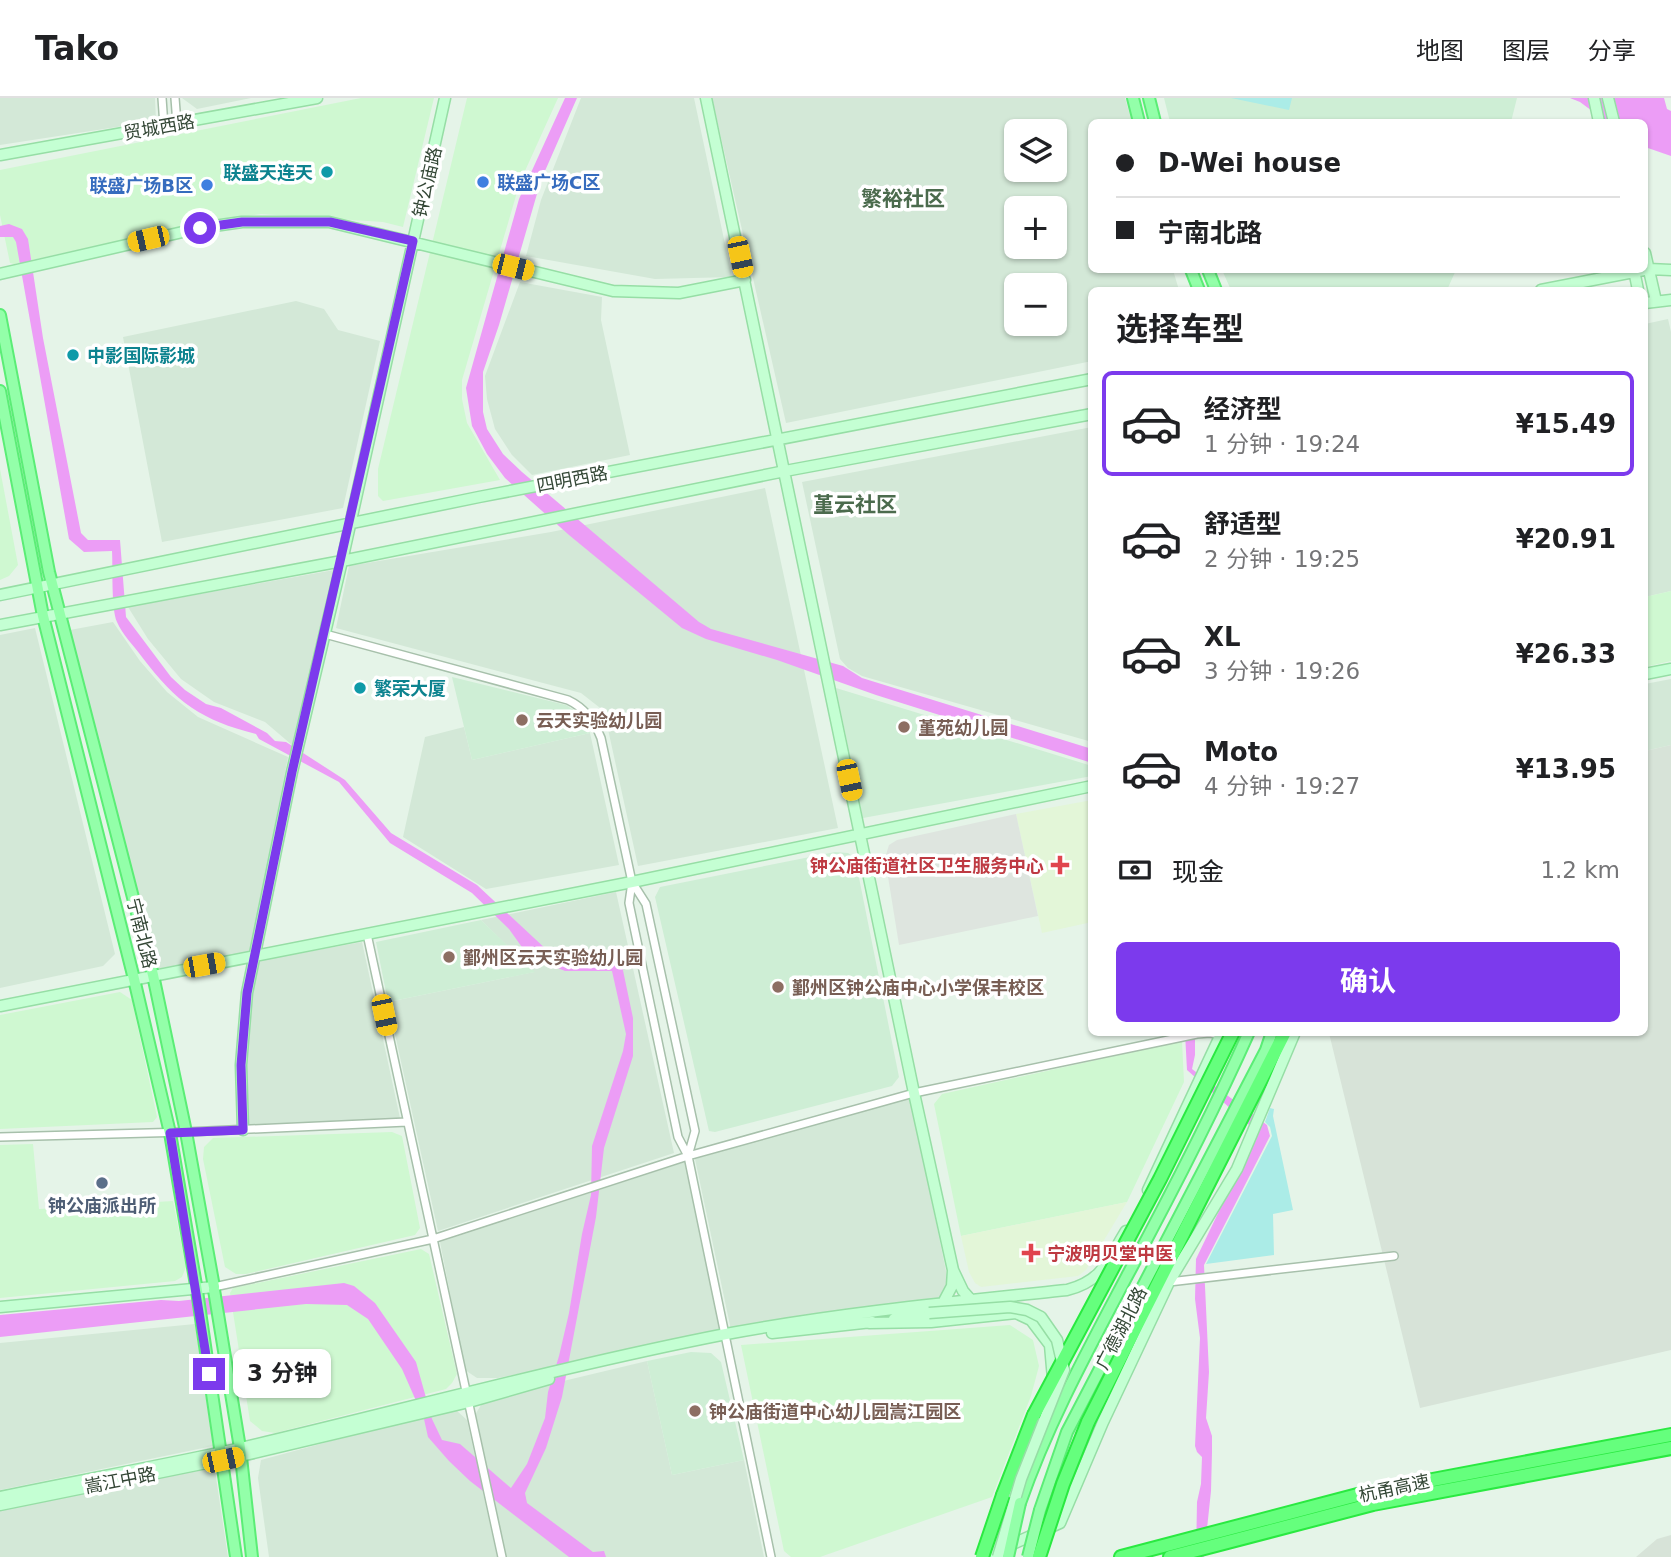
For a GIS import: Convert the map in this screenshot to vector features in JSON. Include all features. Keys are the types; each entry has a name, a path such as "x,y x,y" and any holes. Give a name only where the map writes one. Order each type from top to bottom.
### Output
{"highway":[{"path":"988,1556 1034,1415 1160,1179 1224,1036"},
{"path":"1039,1557 1063,1484 1088,1422 1283,1036"},
{"name":"杭甬高速","path":"1121,1557 1369,1492 1671,1435"},
{"name":"杭甬高速","path":"1170,1557 1373,1504 1671,1448"}],"main road":[{"path":"1133,98 1138,119"},
{"path":"1149,98 1154,119"},
{"name":"宁南北路","path":"0,315 59,612 153,975 186,1132 221,1323 241,1452 252,1557"},
{"path":"0,391 37,588"},
{"name":"宁南北路","path":"37,588 170,1133 222,1456"},
{"name":"广德湖北路","path":"1008,1557 1020,1503 1041,1446 1063,1398 1149,1236 1247,1036"},
{"name":"广德湖北路","path":"1028,1557 1040,1510 1068,1432 1266,1050 1271,1036"},
{"path":"222,1456 236,1557"}],"street":[{"path":"162,98 164,126"},
{"path":"175,98 177,124"},
{"name":"贸城西路","path":"0,155 317,98"},
{"name":"钟公庙路","path":"243,1130 243,1029 255,956 292,772 445,98"},
{"path":"706,98 953,1270 963,1291 971,1300"},
{"path":"1594,98 1598,119"},
{"path":"1608,98 1613,119"},
{"path":"0,274 200,228 242,222 330,222 613,291 679,293 745,280"},
{"path":"1648,265 1656,301"},
{"path":"1649,269 1671,270"},
{"path":"1556,287 1624,273"},
{"path":"1648,302 1671,300"},
{"name":"四明西路","path":"0,595 479,497 1088,380"},
{"name":"四明西路","path":"0,625 342,561 785,471 1088,415"},
{"path":"325,635 568,700 580,705 595,723 601,738 632,881 646,904 695,1131 688,1156"},
{"path":"1648,673 1671,669"},
{"path":"0,1006 510,906 1088,786"},
{"path":"632,881 629,903 634,929 678,1137 688,1156 771,1557"},
{"path":"367,934 502,1557"},
{"path":"0,1307 214,1289 433,1239 688,1156 914,1093 1188,1036"},
{"path":"241,1452 793,1323 1083,1286 1098,1277 1135,1217 1224,1036"},
{"path":"988,1556 1060,1523 1103,1422 1169,1282 1237,1169 1293,1036"},
{"path":"0,1137 170,1133 407,1122"},
{"path":"1169,1282 1394,1256"},
{"path":"943,1303 952,1286 953,1270"},
{"path":"241,1452 441,1398 468,1397 541,1374 584,1364 727,1338 869,1323 929,1313 1010,1307 1027,1310 1041,1317 1050,1328 1057,1340 1062,1360"},
{"path":"869,1323 931,1322 1016,1313 1031,1320 1051,1345 1053,1379 988,1556"},
{"name":"嵩江中路","path":"0,1505 241,1452"},
{"name":"嵩江中路","path":"0,1497 222,1456"}],"shaded area":[{"path":"0,98 155,98 156,121 0,145"},
{"path":"182,98 251,98 197,109"},
{"path":"361,98 434,98 403,227 383,222 261,214 190,225 10,263 0,215 0,170"},
{"path":"467,98 558,98 520,182 462,380 462,399 467,423 500,480 383,501 378,496 378,469"},
{"path":"565,98 577,98 541,180 483,372 483,412 487,429 503,454 699,622 711,629 843,666 862,678 1088,748 1088,762 876,695 777,660 706,639 682,628 569,535 505,478 487,454 472,426 466,388 519,199"},
{"path":"581,98 694,98 732,277 655,279 526,256 541,200"},
{"path":"712,98 1125,98 1131,119 1088,119 1088,273 1174,273 1178,287 1088,287 1088,362 786,423"},
{"path":"1164,98 1517,98 1512,119 1169,119"},
{"path":"1231,98 1292,98 1289,110"},
{"path":"1570,98 1664,98 1667,109 1671,111 1671,156 1648,148 1648,119 1603,119"},
{"path":"9,224 22,229 28,239 43,338 81,533 88,540 120,540 126,617 171,677 206,704 221,708 267,733 275,741 286,742 345,780 391,833 477,885 548,951 575,959 620,956 633,1018 633,1056 604,1148 596,1217 562,1397 546,1448 525,1493 527,1503 593,1552 604,1551 606,1557 569,1557 470,1481 449,1461 428,1437 424,1419 402,1369 368,1319 347,1305 306,1304 0,1337 0,1315 161,1300 179,1301 344,1283 354,1286 375,1303 416,1362 432,1419 442,1440 460,1444 511,1488 527,1464 545,1418 548,1392 569,1313 591,1195 592,1146 626,1034 612,971 565,971 538,960 524,950 509,929 472,893 390,843 339,782 259,739 256,734 220,723 191,708 155,673 125,635 115,616 112,551 84,552 69,539 16,242 13,237 0,237 0,226"},
{"path":"1223,273 1455,273 1448,287 1230,287"},
{"path":"520,282 602,297 601,320 630,455 532,475 512,455 495,429 487,399 485,376"},
{"path":"296,301 324,309 338,330 380,341 343,508 162,542 123,337"},
{"path":"1668,319 1671,332 1671,591 1648,596 1648,323"},
{"path":"1088,428 1088,741 862,676 848,668 840,659 802,482"},
{"path":"0,469 18,565 9,576 0,580"},
{"path":"765,488 838,828 638,866 604,711 581,693 336,628 349,566 551,532"},
{"path":"334,570 292,745 265,722 214,702 181,679 148,639 128,607"},
{"path":"1671,591 1671,661 1648,666 1648,596"},
{"path":"113,622 140,661 167,692 198,717 288,757 250,953 156,969 70,630"},
{"path":"35,628 115,954 103,966 0,988 0,635"},
{"name":"云天实验幼儿园","path":"452,677 566,705 578,713 590,733 472,760"},
{"path":"1671,679 1671,745 1648,750 1648,683"},
{"name":"堇苑幼儿园","path":"836,688 1088,765 1088,777 863,818"},
{"path":"464,727 472,760 590,733 619,865 486,889 403,837 425,737"},
{"path":"1671,745 1671,1350 1420,1408 1330,1036 1648,1036 1648,750"},
{"name":"钟公庙街道社区卫生服务中心","path":"1088,801 1088,923 1042,933 1016,814"},
{"path":"1016,814 1038,916 899,945 885,858 889,845 897,840"},
{"name":"鄞州区钟公庙中心小学保丰校区","path":"835,852 848,853 855,858 899,1077 892,1086 715,1132 709,1131 655,897 660,887"},
{"path":"616,892 674,1153 438,1231 388,1002 534,972 481,920"},
{"name":"鄞州区云天实验幼儿园","path":"481,920 535,972 388,1002 376,942"},
{"path":"362,942 400,1118 245,1125 246,1028 257,961"},
{"path":"120,992 132,1000 157,1117 153,1122 0,1129 0,1015"},
{"path":"1185,1036 1195,1036 1192,1069 1267,1125 1270,1136 1204,1265 1209,1372 1206,1418 1212,1436 1212,1452 1204,1557 1196,1557 1197,1502 1202,1457 1195,1446 1200,1338 1195,1299 1196,1259 1257,1132 1187,1070"},
{"path":"1182,1041 1184,1082 1127,1202 961,1236 934,1104 942,1094"},
{"path":"910,1097 946,1271 947,1285 938,1299 731,1330 695,1159"},
{"path":"1270,1108 1274,1109 1273,1116 1293,1210 1273,1214 1274,1255 1206,1264 1272,1136 1270,1127 1265,1122"},
{"path":"392,1132 402,1136 420,1228 415,1235 246,1274 236,1274 225,1267 203,1159 204,1147 213,1138"},
{"path":"33,1144 39,1209 173,1201 186,1267 182,1277 175,1281 0,1298 0,1145"},
{"path":"685,1162 720,1331 498,1378 477,1378 465,1370 440,1242"},
{"name":"宁波明贝堂中医","path":"1127,1202 1086,1270 1078,1276 981,1287 975,1283 969,1272 961,1236"},
{"path":"421,1249 429,1254 457,1374 452,1383 446,1389 275,1433 262,1431 250,1421 230,1293 233,1288"},
{"path":"195,1324 213,1446 0,1490 0,1343"},
{"path":"1010,1325 1033,1340 1039,1366 1031,1396 992,1497 820,1557 791,1557 784,1551 741,1345"},
{"name":"钟公庙街道中心幼儿园嵩江园区","path":"691,1352 711,1353 721,1362 744,1460 672,1475 647,1361"},
{"path":"647,1361 672,1475 744,1460 764,1557 506,1557 475,1415 481,1405 492,1398"},
{"path":"456,1410 467,1420 497,1557 269,1557 258,1478 261,1460 438,1412"},
{"path":"214,1464 228,1557 0,1557 0,1509"},
{"path":"1671,1535 1671,1557 1636,1557 1657,1539"}],"place":[{"name":"联盛天连天","path":"327,172"},
{"name":"联盛广场C区","path":"483,182"},
{"name":"联盛广场B区","path":"207,185"},
{"name":"中影国际影城","path":"73,355"},
{"name":"繁荣大厦","path":"360,688"},
{"name":"云天实验幼儿园","path":"522,720"},
{"name":"堇苑幼儿园","path":"904,727"},
{"name":"钟公庙街道社区卫生服务中心","path":"1060,865"},
{"name":"鄞州区云天实验幼儿园","path":"449,957"},
{"name":"鄞州区钟公庙中心小学保丰校区","path":"778,987"},
{"name":"钟公庙派出所","path":"102,1183"},
{"name":"宁波明贝堂中医","path":"1031,1253"},
{"name":"钟公庙街道中心幼儿园嵩江园区","path":"695,1411"}],"district":[{"name":"繁裕社区","path":"903,199"},
{"name":"堇云社区","path":"855,505"}],"route":[{"path":"200,228 242,222 330,222 413,241 292,772 247,993 241,1065 243,1130 170,1133 209,1374"}]}
